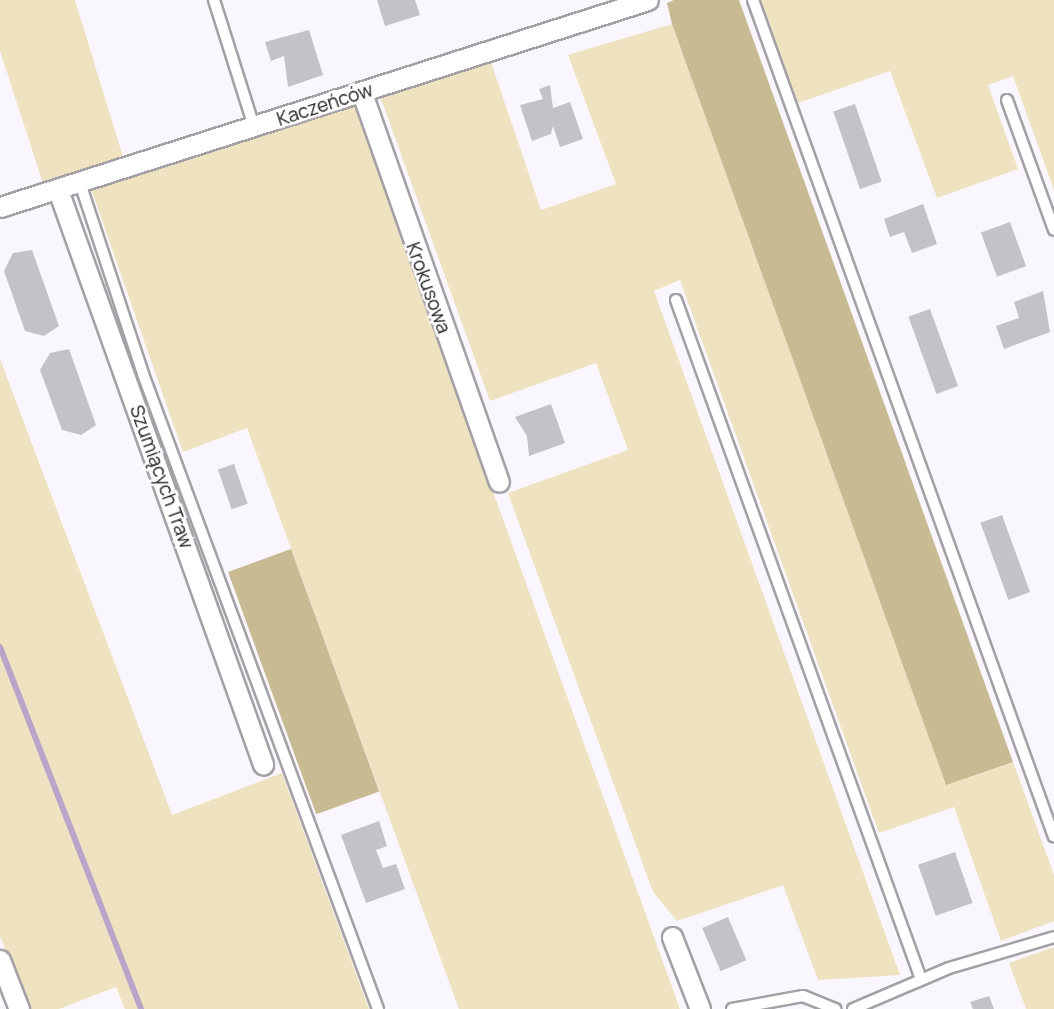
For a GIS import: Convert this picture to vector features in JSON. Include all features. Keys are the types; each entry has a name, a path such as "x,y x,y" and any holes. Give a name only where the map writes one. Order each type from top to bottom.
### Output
{"street":[{"name":"Kaczeńców","path":"0,207 254,128 639,1"},
{"name":"Krokusowa","path":"362,93 499,482"},
{"name":"Szumiących Traw","path":"58,190 263,764"},
{"path":"672,937 700,1009"},
{"path":"0,960 19,1009"}],"lane":[{"path":"214,0 254,128"},
{"path":"753,0 1054,837"},
{"path":"1007,100 1054,230"},
{"path":"80,183 143,374 378,1009"},
{"path":"676,300 921,979"},
{"path":"853,1009 921,979 1054,937"},
{"path":"732,1009 803,996 836,1009"}],"shaded area":[{"path":"0,0 75,0 123,157 43,183 0,51"},
{"path":"674,0 739,0 1013,762 946,785 672,24 667,3"},
{"path":"759,0 1054,0 1054,190 1013,76 988,85 1018,169 937,198 890,71 798,103"},
{"path":"672,24 946,784 1013,762 1054,875 1054,921 1001,941 954,807 879,833 680,280 654,291 900,975 818,980 783,885 677,921 653,892 508,493 628,450 596,363 490,401 380,96 491,62 541,210 616,184 568,55"},
{"path":"355,104 680,1009 459,1009 247,428 183,452 90,186"},
{"path":"0,359 172,815 282,773 369,1009 125,1009 116,987 59,1009 29,1009 0,936"},
{"path":"291,549 379,791 316,814 228,572"},
{"path":"1054,947 1054,1009 1026,1009 1009,963"}],"building":[{"path":"377,0 415,0 420,15 385,26"},
{"path":"309,30 323,75 288,87 284,56 271,61 265,42"},
{"path":"550,85 553,108 570,102 583,139 560,147 553,126 551,134 532,141 520,105 543,99 539,89"},
{"path":"855,104 882,182 860,189 833,111"},
{"path":"923,204 937,244 912,253 904,232 890,237 884,219"},
{"path":"1010,222 1026,266 997,277 981,233"},
{"path":"32,250 59,326 44,336 25,331 4,271 13,253"},
{"path":"1043,291 1050,332 1004,349 996,326 1019,318 1014,302"},
{"path":"930,309 958,386 936,394 908,317"},
{"path":"69,349 96,425 81,435 62,430 40,370 50,353"},
{"path":"551,404 565,443 529,456 527,436 515,417"},
{"path":"234,464 248,504 232,509 218,470"},
{"path":"1002,515 1030,592 1008,600 980,523"},
{"path":"379,821 387,846 376,850 383,868 396,864 405,889 366,903 341,835"},
{"path":"955,852 973,903 936,916 918,865"},
{"path":"728,917 746,960 721,971 702,928"},
{"path":"989,996 994,1009 973,1009 970,1002"}],"waterway":[{"path":"0,647 141,1009"}]}
